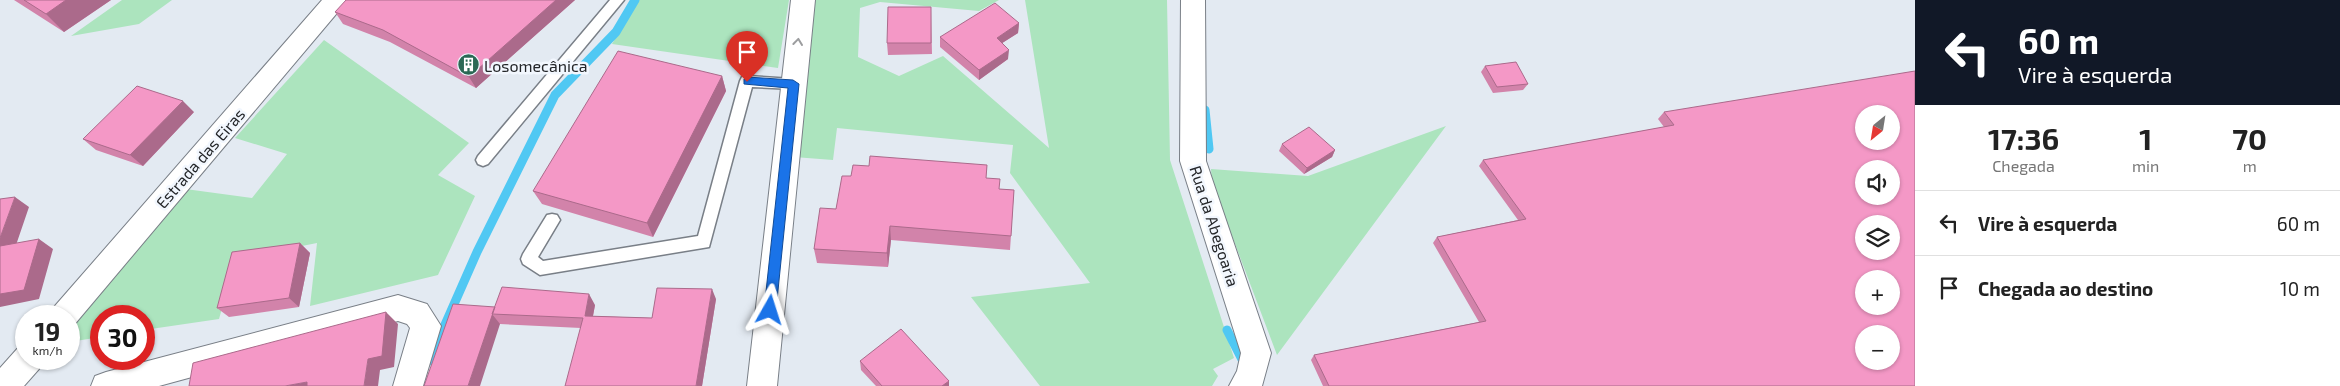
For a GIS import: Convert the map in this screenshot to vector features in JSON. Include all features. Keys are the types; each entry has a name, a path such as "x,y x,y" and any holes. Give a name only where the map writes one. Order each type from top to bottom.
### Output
{"street":[{"name":"Estrada das Eiras","path":"73,305 336,0"},
{"path":"762,386 793,84 804,0"},
{"name":"Rua da Abegoaria","path":"1193,0 1193,161 1256,353 1250,377 1244,386"},
{"path":"106,386 398,308 417,313 426,326 408,386"},
{"path":"4,386 18,370"}],"lane":[{"path":"484,160 617,0"},
{"path":"552,220 529,259 540,268 704,242 747,82 793,84"}],"green space":[{"path":"122,0 172,0 139,24 71,36"},
{"path":"638,0 789,0 778,68 612,44"},
{"path":"814,0 999,0 979,11 880,2 860,8 858,57 899,76 943,56 1049,148 1025,0 1167,0 1170,160 1234,358 1213,369 1218,376 1212,386 1040,386 971,297 1090,283 1010,173 1013,145 837,128 833,160 794,157"},
{"path":"324,40 469,143 438,175 475,196 438,275 310,306 317,243 236,259 219,319 155,328 155,305 90,305 90,339 80,340 80,309 178,188 252,198 287,154 235,138"},
{"path":"1446,126 1277,355 1212,183 1211,169 1308,176"}],"building":[{"path":"24,0 66,0 46,14"},
{"name":"Losomecânica","path":"346,0 556,0 469,77 383,30 335,12"},
{"path":"995,3 1019,23 997,38 1009,50 979,70 940,37"},
{"path":"888,7 931,7 931,43 887,43"},
{"path":"618,51 722,76 647,223 533,191"},
{"path":"1516,62 1528,84 1497,87 1485,66"},
{"path":"1915,71 1915,386 1329,386 1314,355 1486,321 1437,237 1526,219 1483,160 1674,125 1664,112"},
{"path":"137,86 183,101 130,155 83,139"},
{"path":"1309,127 1335,150 1307,168 1282,144"},
{"path":"870,156 987,165 986,178 1000,179 999,189 1014,190 1011,236 890,226 887,253 814,249 820,208 836,209 842,176 851,176 853,165 869,166"},
{"path":"15,197 0,238 0,199"},
{"path":"39,239 24,290 0,294 0,246"},
{"path":"300,243 289,298 217,308 232,252"},
{"path":"502,287 589,294 585,316 652,318 657,288 712,289 696,386 565,386 583,318 492,314"},
{"path":"453,304 495,307 468,386 424,386"},
{"path":"386,312 382,356 368,359 364,386 307,386 307,382 285,386 189,386 193,363"},
{"path":"901,329 949,381 942,386 882,386 860,361"}],"waterway":[{"path":"429,361 477,252 555,95 616,32 635,0"},
{"path":"1205,110 1209,149"},
{"path":"1227,330 1251,377 1244,386"}],"place":[{"name":"Losomecânica","path":"468,65"}],"route":[{"path":"747,82 793,84 770,310"}]}
